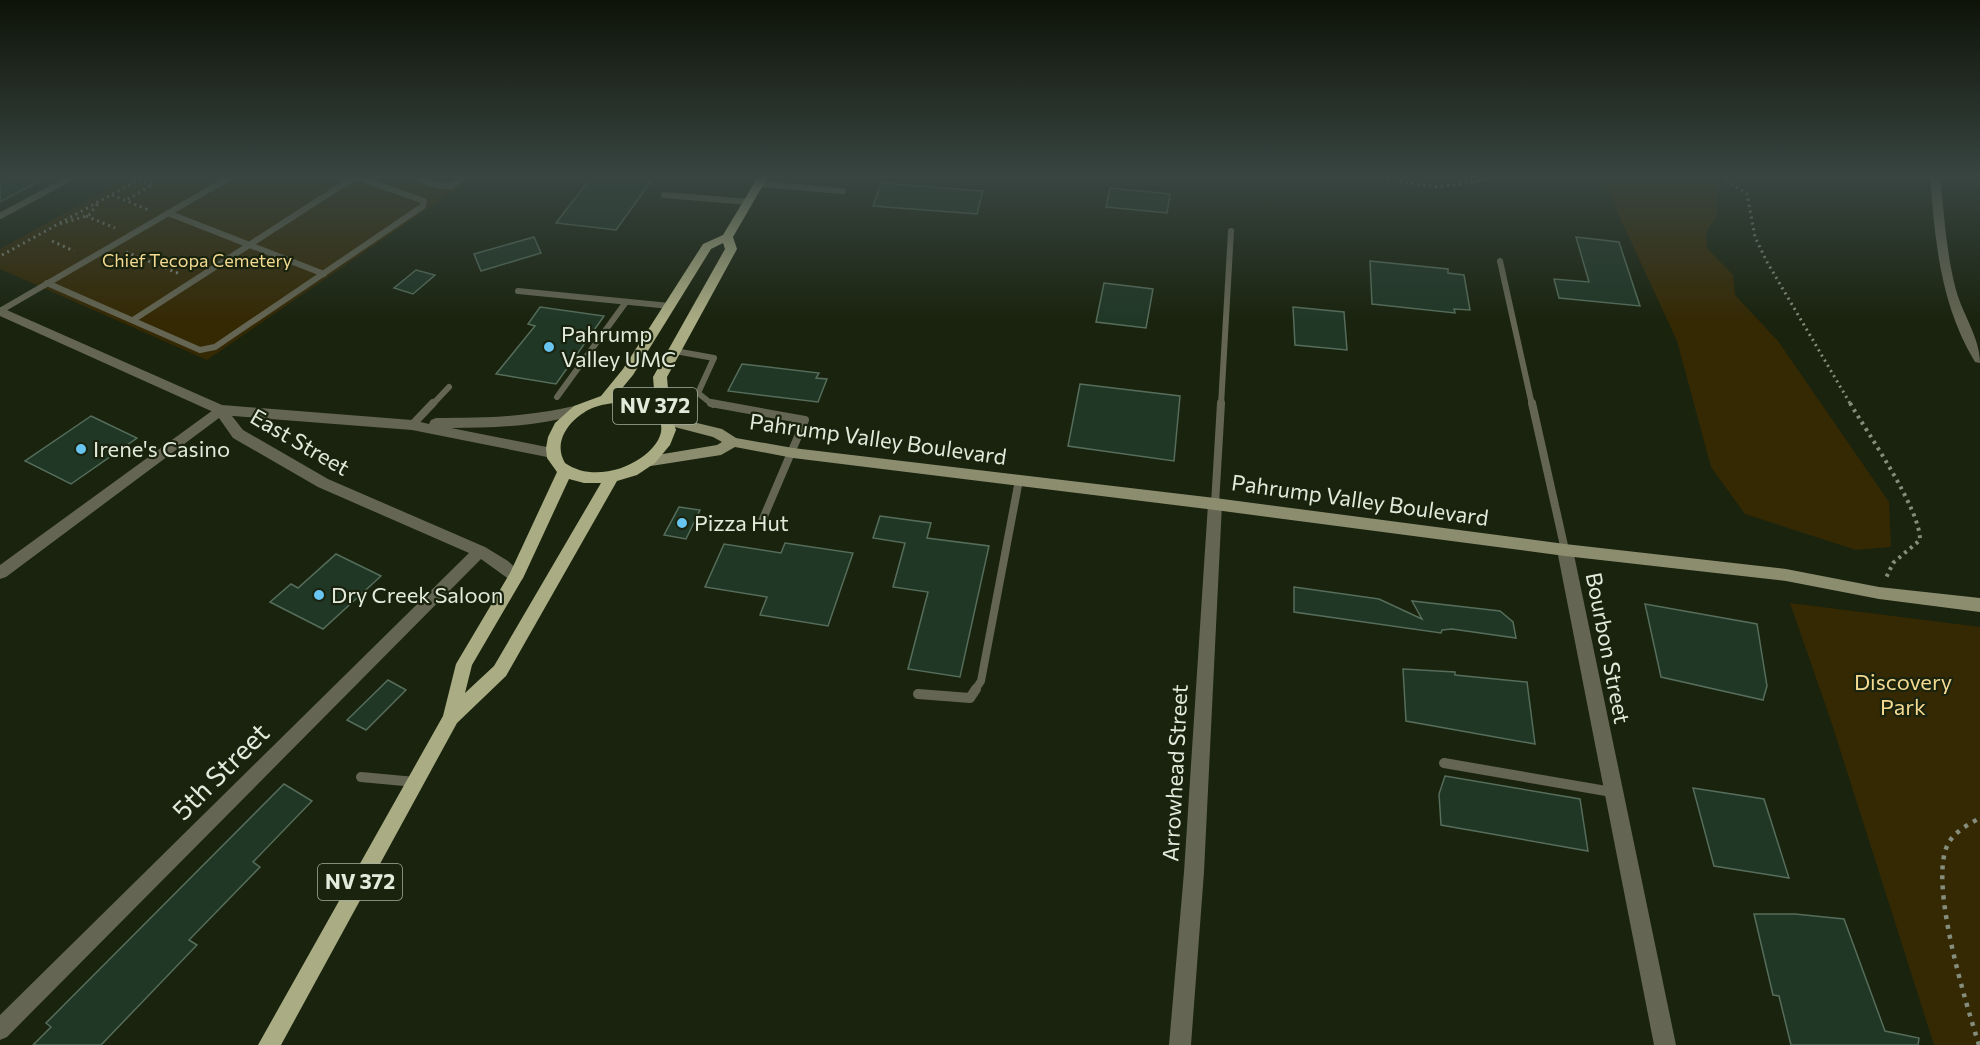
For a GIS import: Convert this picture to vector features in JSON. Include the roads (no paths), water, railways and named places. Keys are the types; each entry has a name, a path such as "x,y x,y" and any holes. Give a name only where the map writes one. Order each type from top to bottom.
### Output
{"main road":[{"name":"NV 372","path":"606,399 628,372 707,247 727,237 735,224"},
{"name":"NV 372","path":"651,461 663,448 668,434 660,377 731,249 727,237"},
{"name":"NV 372","path":"552,453 552,441 557,430 579,410 606,399 623,397 639,399 652,404 665,416"},
{"name":"Pahrump Valley Boulevard","path":"665,416 717,433 733,442 793,453 1215,504 1565,550 1786,575 1879,593 1980,605"},
{"name":"Pahrump Valley Boulevard","path":"651,461 721,450 733,442"},
{"path":"552,453 557,463 566,471 578,477 594,479 611,478 651,461"},
{"name":"NV 372","path":"269,1045 451,718 464,664 516,576 566,471"},
{"name":"NV 372","path":"451,718 500,671 611,478"}],"street":[{"path":"1940,224 1943,261 1954,308 1980,359"},
{"name":"East Street","path":"0,311 220,410 238,434 323,483 480,551 504,565 516,576"},
{"path":"0,573 220,410 412,425 552,453"},
{"path":"412,425 462,421 508,423 541,419 579,410"},
{"name":"Arrowhead Street","path":"1180,1045 1194,872 1215,504"},
{"name":"Bourbon Street","path":"1565,550 1612,792 1665,1045"},
{"name":"5th Street","path":"0,1030 480,551"}],"lane":[{"path":"0,311 149,224"},
{"path":"192,224 324,274"},
{"path":"133,321 281,224"},
{"path":"47,283 200,350 215,347 397,224"},
{"path":"1215,504 1231,231"},
{"name":"Bourbon Street","path":"1500,261 1565,550"},
{"path":"518,291 670,306"},
{"path":"557,397 626,302"},
{"path":"675,351 714,358 698,393 713,405 805,420 793,453 762,521"},
{"path":"412,425 449,387"},
{"path":"918,694 970,698 981,681 1019,480"},
{"path":"1444,763 1612,792"},
{"path":"361,777 416,782"}],"place":[{"name":"Pahrump Valley UMC","path":"549,347"},
{"name":"Irene's Casino","path":"81,449"},
{"name":"Pizza Hut","path":"682,523"},
{"name":"Dry Creek Saloon","path":"319,595"}],"park label":[{"name":"Chief Tecopa Cemetery","path":"197,261"},
{"name":"Discovery Park","path":"1903,694"}]}
